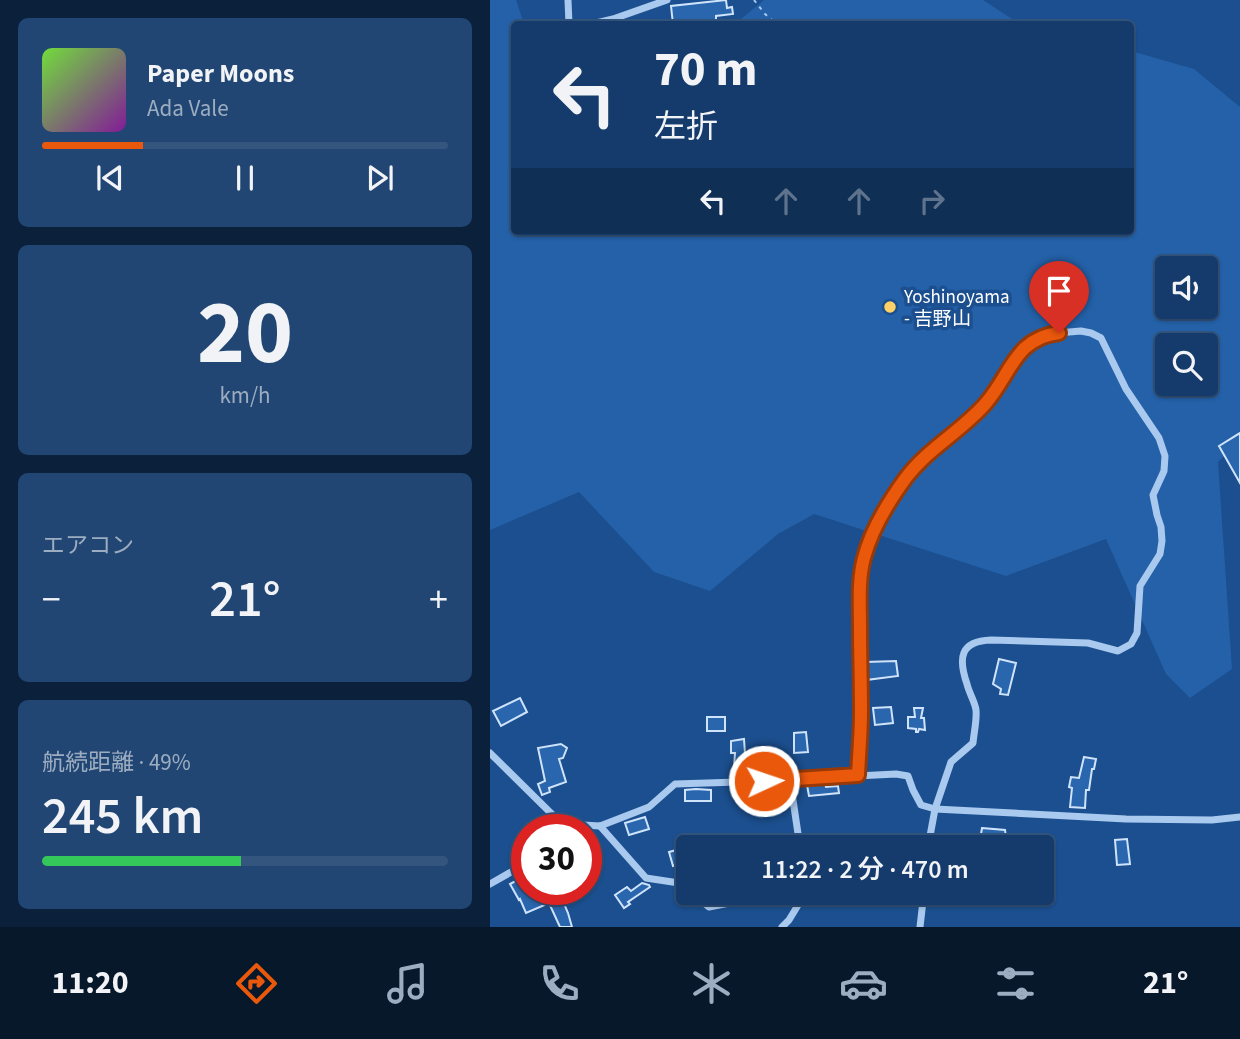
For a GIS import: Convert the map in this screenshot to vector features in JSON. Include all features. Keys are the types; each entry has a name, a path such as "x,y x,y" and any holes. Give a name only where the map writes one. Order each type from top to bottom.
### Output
{"street":[{"path":"569,0 569,21"},
{"path":"605,21 667,0"},
{"path":"858,775 861,584 864,558 880,517 906,477 928,453 972,419 989,400 1023,349 1045,334 1091,332 1101,338 1126,389 1159,438 1166,456 1164,471 1153,495 1161,527 1160,554 1140,586 1137,633 1131,644 1118,651 1088,643 991,639 977,640 967,646 962,667 976,709 973,743 951,762 935,809 930,835"},
{"path":"490,753 552,814"},
{"path":"602,825 649,807 675,784 896,774 908,776 921,805 935,809 1126,819 1212,820 1240,817"},
{"path":"790,780 798,835"},
{"path":"602,828 646,878 676,883"},
{"path":"490,884 511,872"},
{"path":"782,927 798,905"},
{"path":"920,927 923,905"}],"path":[{"path":"754,0 773,21"}],"shaded area":[{"path":"490,0 516,0 523,21 511,21 511,235 1134,235 1134,52 1194,69 1240,107 1240,440 1218,462 1232,669 1190,698 1166,674 1106,539 1006,576 814,514 778,534 710,591 654,572 579,492 490,530"},
{"path":"764,0 983,0 1015,21 739,21"}],"building":[{"path":"726,0 727,8 732,7 733,14 716,16 716,21 673,21 671,6"},
{"path":"1240,433 1240,483 1219,446"},
{"path":"999,659 1016,663 1008,695 1000,694 1001,689 993,684"},
{"path":"896,661 898,676 866,680 866,662"},
{"path":"520,698 527,712 501,726 493,711"},
{"path":"891,707 893,723 875,725 873,708"},
{"path":"914,708 923,708 921,718 924,718 925,730 919,729 916,732 916,729 908,728 908,717 915,717"},
{"path":"707,717 725,717 725,731 707,731"},
{"path":"806,732 808,752 794,753 794,733"},
{"path":"744,739 746,768 734,768 735,753 731,753 731,741"},
{"path":"561,744 567,748 563,758 559,759 566,782 549,788 550,792 542,795 538,784 545,781 538,748"},
{"path":"1084,757 1096,759 1089,790 1086,790 1085,808 1070,807 1071,777 1079,778"},
{"path":"825,784 826,787 838,786 839,793 809,796 807,785"},
{"path":"685,790 711,790 711,801 685,801"},
{"path":"645,817 649,829 629,835 625,823"},
{"path":"982,828 1005,830 1006,835 986,835 981,834"},
{"path":"1127,839 1130,864 1117,865 1115,840"},
{"path":"676,850 676,865 673,866 669,852"},
{"path":"642,883 650,887 628,902 630,904 624,908 615,895 627,887 631,891"},
{"path":"523,905 544,905 526,913"},
{"path":"550,905 565,905 572,927 560,927"}],"place":[{"name":"Yoshinoyama - 吉野山","path":"890,307"}],"route":[{"path":"764,781 858,775 861,584 864,558 880,517 906,477 928,453 972,419 989,400 1023,349 1045,334 1059,333"}]}
